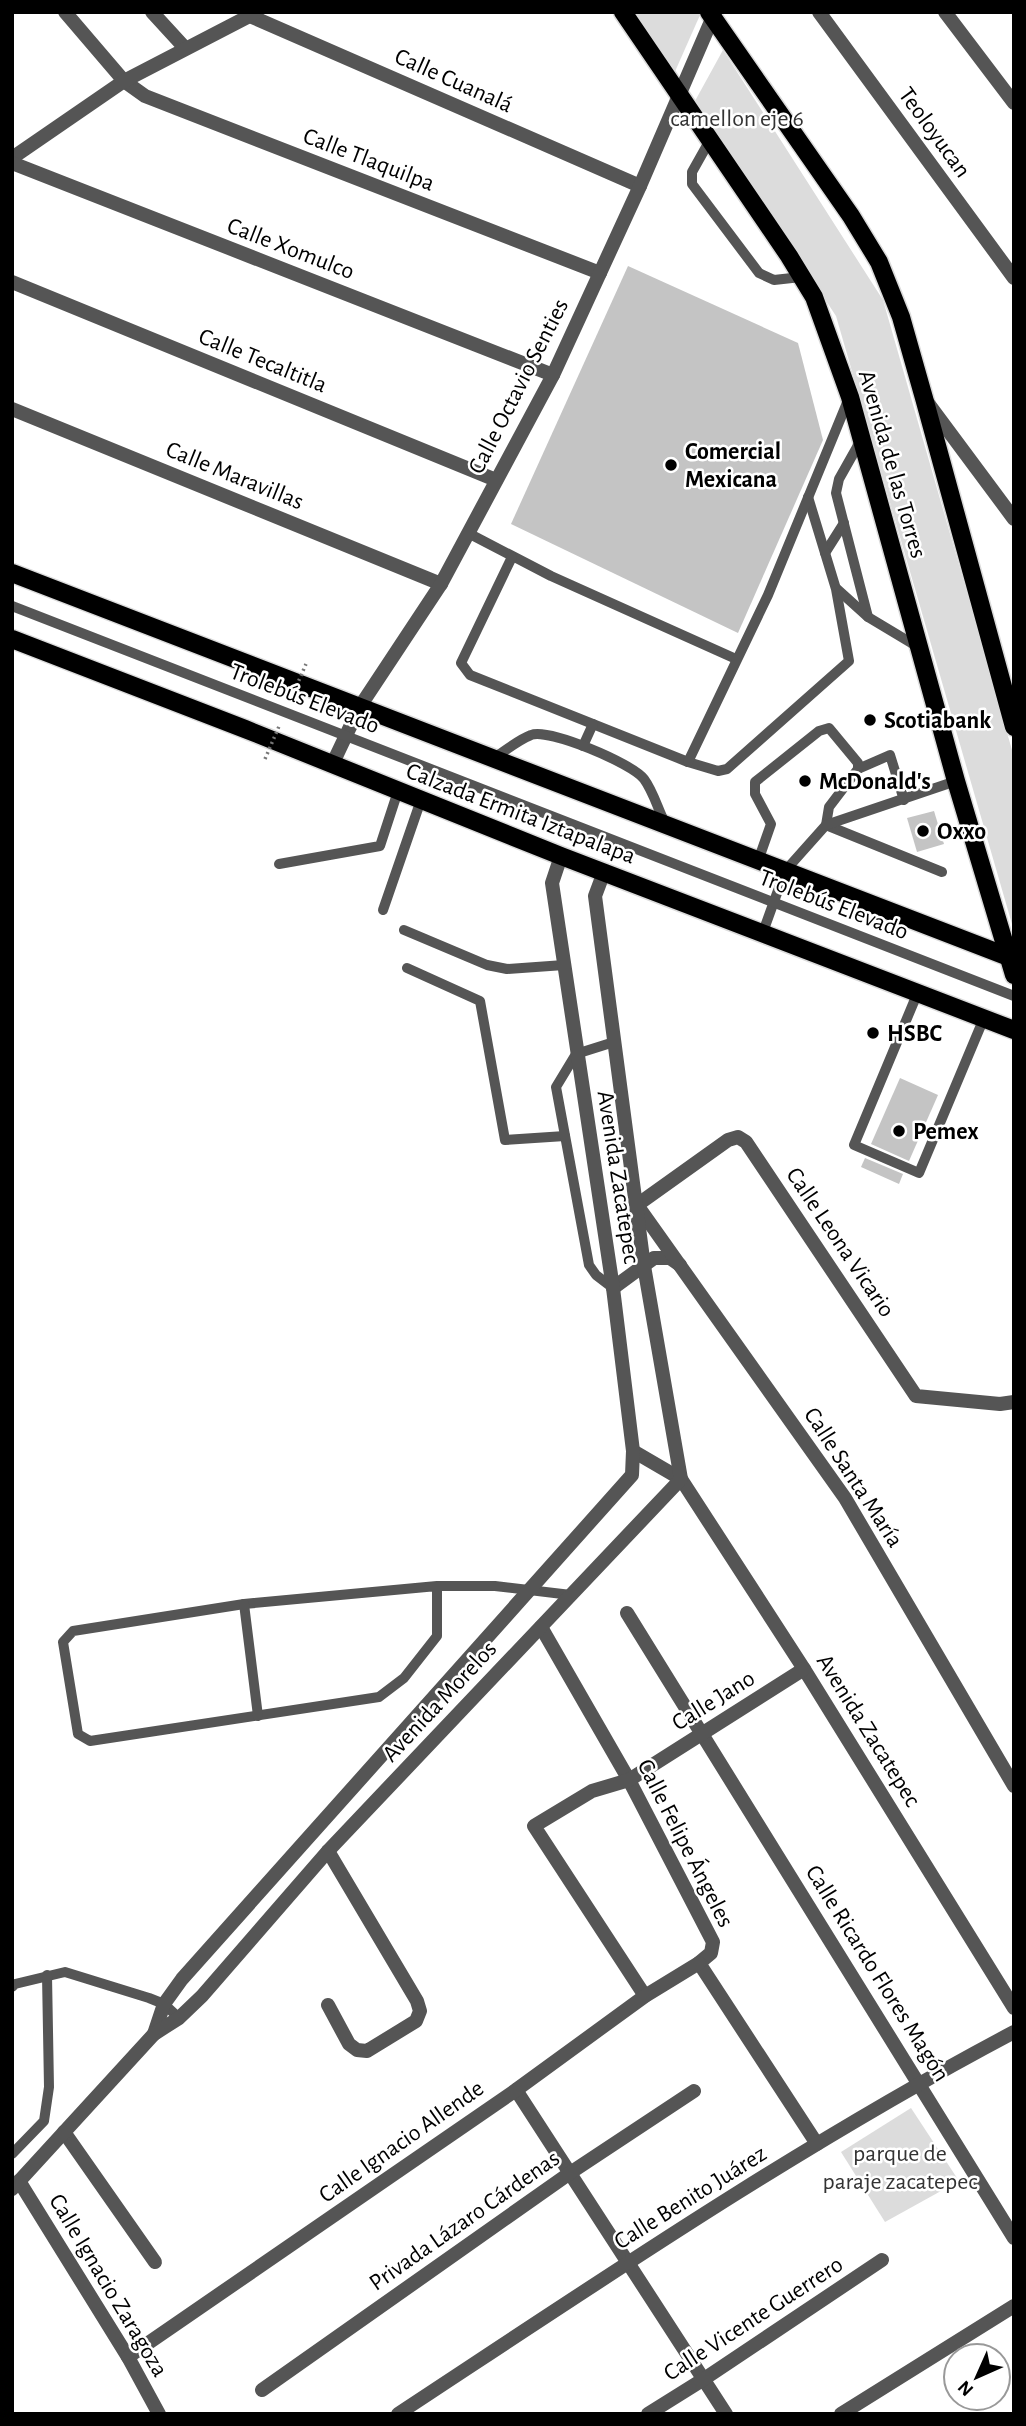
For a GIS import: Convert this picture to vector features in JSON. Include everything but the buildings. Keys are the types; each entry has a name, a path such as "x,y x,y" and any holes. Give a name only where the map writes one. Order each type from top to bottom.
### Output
{"main road":[{"name":"Avenida de las Torres","path":"623,12 801,277 818,307 850,397 956,781 1012,964"},
{"name":"Avenida de las Torres","path":"712,14 851,216 879,262 901,317 1012,718"},
{"name":"Calzada Ermita Iztapalapa","path":"12,573 758,861 1012,964"},
{"name":"Calzada Ermita Iztapalapa","path":"12,639 561,856 1014,1030"}],"street":[{"name":"Calle Tlaquilpa","path":"65,12 124,81 145,96 600,273"},
{"path":"152,12 186,48"},
{"name":"Teoloyucan","path":"819,12 1014,278"},
{"path":"944,12 1014,103"},
{"path":"12,160 124,81 252,13"},
{"name":"Calle Cuanalá","path":"252,13 640,186"},
{"name":"Calle Octavio Senties","path":"332,765 359,708 442,583 553,375 640,186 712,14"},
{"name":"Calle Xomulco","path":"12,160 553,375"},
{"name":"Calle Tecaltitla","path":"12,282 496,480"},
{"path":"924,398 1014,519"},
{"name":"Calle Maravillas","path":"12,409 442,583"},
{"name":"Avenida Zacatepec","path":"561,856 552,883 613,1288 633,1451 681,1479"},
{"name":"Avenida Zacatepec","path":"604,872 595,896 644,1266 681,1479 804,1669 1014,2008"},
{"name":"Calle Leona Vicario","path":"637,1205 728,1140 738,1137 746,1142 916,1396 1000,1404 1014,1402"},
{"name":"Calle Santa María","path":"637,1205 845,1497 1014,1786"},
{"path":"613,1288 660,1256 670,1258 683,1267"},
{"name":"Avenida Morelos","path":"154,2034 164,2004 217,1940 632,1475 633,1451"},
{"name":"Avenida Morelos","path":"16,2185 154,2034 179,2018 236,1958 328,1852 681,1479"},
{"name":"Calle Ricardo Flores Magón","path":"626,1613 1014,2238"},
{"name":"Calle Felipe Ángeles","path":"541,1627 628,1780 713,1942 711,1953 699,1963 817,2144"},
{"name":"Calle Jano","path":"645,1996 534,1826 592,1791 628,1780 804,1669"},
{"path":"328,1852 417,2001 420,2011 415,2021 367,2051 357,2050 349,2043 328,2005"},
{"path":"217,1940 236,1958"},
{"name":"Calle Ignacio Allende","path":"128,2357 516,2090 645,1996 699,1963"},
{"name":"Calle Benito Juárez","path":"398,2414 628,2262 817,2144 919,2082 1014,2032"},
{"path":"516,2090 726,2414"},
{"name":"Privada Lázaro Cárdenas","path":"262,2390 570,2173 694,2091"},
{"path":"64,2132 155,2262"},
{"name":"Calle Ignacio Zaragoza","path":"16,2185 128,2357 159,2414"},
{"name":"Calle Vicente Guerrero","path":"648,2414 882,2260"},
{"path":"841,2414 1014,2306"}],"lane":[{"path":"710,140 692,172 692,184 760,273 774,280 801,277"},
{"path":"688,762 768,595 850,397"},
{"path":"861,440 839,479 836,493 868,617"},
{"path":"512,557 461,663 470,675 688,762 718,771 727,769 849,661 836,589 808,497"},
{"path":"825,553 844,523"},
{"path":"468,533 512,557 736,659"},
{"path":"836,589 868,617 919,647"},
{"name":"Trolebús Elevado","path":"12,606 1014,996"},
{"path":"583,746 593,724"},
{"path":"758,861 771,824 755,794 755,782 819,731 829,728 858,763 858,769"},
{"path":"493,759 531,735 540,734 583,746 629,766 644,778 667,826"},
{"path":"826,825 829,807 858,769 890,755 904,800"},
{"path":"763,932 785,872 826,825 956,781"},
{"path":"279,864 380,846 398,791"},
{"path":"383,910 421,800"},
{"path":"826,825 942,872"},
{"path":"404,930 487,965 507,969 564,965"},
{"path":"407,968 480,1001 505,1140 565,1136"},
{"path":"918,992 854,1145 919,1174 984,1018"},
{"path":"613,1288 596,1275 589,1265 556,1087 576,1054 614,1042"},
{"path":"437,1586 437,1636 404,1678 379,1697 90,1741 78,1734 63,1642 73,1631 244,1604 437,1586 495,1586 571,1595"},
{"path":"244,1604 258,1716"},
{"path":"12,1987 65,1972 164,2004 179,2018"},
{"path":"12,2154 44,2121 49,2087 47,1975"}],"green space":[{"path":"632,12 698,12 700,15 673,76"},
{"name":"camellon eje 6","path":"723,50 883,300 1014,757 1014,931 836,316 695,101"},
{"name":"parque de paraje zacatepec","path":"911,2108 959,2181 885,2222 841,2152"}],"place":[{"name":"Comercial Mexicana","path":"671,465"},
{"name":"Scotiabank","path":"870,720"},
{"name":"McDonald's","path":"805,781"},
{"name":"Oxxo","path":"923,831"},
{"name":"HSBC","path":"873,1033"},
{"name":"Pemex","path":"899,1131"}]}
